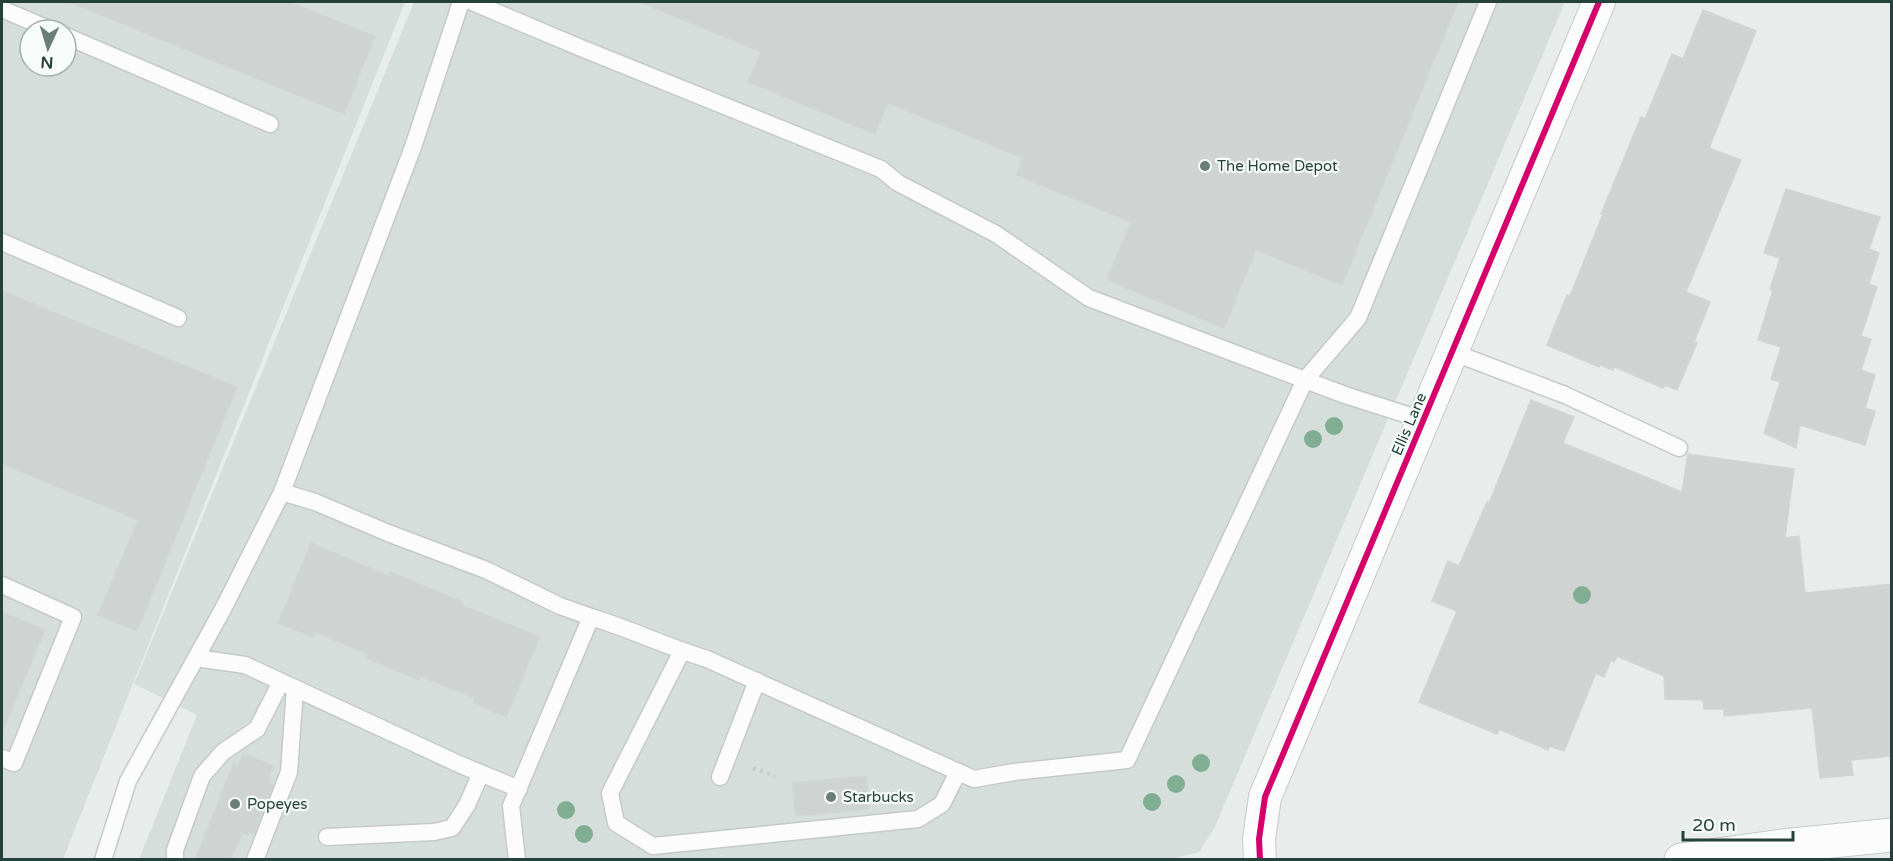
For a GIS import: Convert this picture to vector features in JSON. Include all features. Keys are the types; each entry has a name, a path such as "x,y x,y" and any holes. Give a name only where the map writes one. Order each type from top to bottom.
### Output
{"main road":[{"path":"1681,860 1784,853 1892,835"}],"street":[{"name":"Ellis Lane","path":"1260,860 1259,839 1265,797 1599,2"}],"lane":[{"path":"103,860 128,781 223,609 282,492 413,147 462,2"},
{"path":"472,2 881,169 898,183 996,234 1089,298 1345,395 1424,420"},
{"path":"282,492 315,502 388,533 486,570 560,606 707,658 974,778 1127,760 1305,380 1358,318 1488,2"},
{"path":"2,9 23,18"},
{"path":"78,41 270,124"},
{"path":"2,242 178,318"},
{"path":"1452,352 1565,395 1679,448"},
{"path":"2,585 74,617 14,763 2,758"},
{"path":"517,860 511,806 591,617"},
{"path":"682,651 610,793 616,823 653,846 918,819 942,804 958,772"},
{"path":"196,658 245,665 519,789"},
{"path":"720,777 757,681"},
{"path":"175,860 175,850 202,776 223,752 257,729 288,685"},
{"path":"255,860 289,772 288,685"},
{"path":"327,837 434,832 452,828 467,805 481,773"}],"path":[{"path":"744,765 775,776"}],"shaded area":[{"path":"2,2 405,2 63,859 2,860"},
{"path":"414,2 1565,2 1214,829 1199,852 1167,860 139,859 197,715 134,684"}],"building":[{"path":"69,2 289,2 375,36 344,114"},
{"name":"The Home Depot","path":"640,2 1458,2 1342,285 1256,250 1224,328 1107,280 1131,222 1016,175 1023,158 888,103 875,134 748,82 761,52"},
{"path":"1703,10 1756,31 1709,148 1741,160 1686,292 1710,302 1694,342 1697,343 1677,390 1665,385 1663,388 1615,367 1613,370 1600,365 1599,367 1547,345 1567,295 1570,296 1641,117 1645,119 1672,54 1683,59"},
{"path":"1786,189 1880,217 1869,249 1879,253 1869,284 1877,287 1861,336 1871,339 1861,370 1875,375 1865,408 1875,411 1865,445 1800,425 1796,448 1764,433 1780,382 1771,379 1781,347 1758,340 1780,258 1764,253"},
{"path":"2,291 237,387 137,631 98,615 138,520 2,464"},
{"path":"1531,400 1574,417 1563,443 1682,492 1688,454 1794,469 1785,538 1799,536 1805,593 1892,584 1892,756 1851,760 1853,775 1820,778 1812,708 1724,716 1724,709 1704,709 1703,700 1665,699 1664,676 1617,656 1614,662 1611,660 1604,677 1596,673 1564,751 1550,746 1548,750 1499,729 1497,734 1419,702 1457,611 1432,601 1448,561 1459,566 1487,502 1489,503"},
{"path":"311,543 389,576 390,572 540,637 506,717 473,703 475,698 420,676 419,680 366,658 368,654 315,632 313,637 278,623"},
{"path":"2,612 45,630 2,732"},
{"name":"Popeyes","path":"243,753 274,766 269,777 271,778 269,784 273,785 254,834 242,833 231,860 195,860 234,763 238,766"},
{"name":"Starbucks","path":"866,776 869,809 796,816 792,783"}],"cycle path":[{"path":"1260,860 1259,839 1265,797 1599,2"}],"place":[{"name":"The Home Depot","path":"1205,166"},
{"name":"Starbucks","path":"831,797"},
{"name":"Popeyes","path":"235,804"}]}
